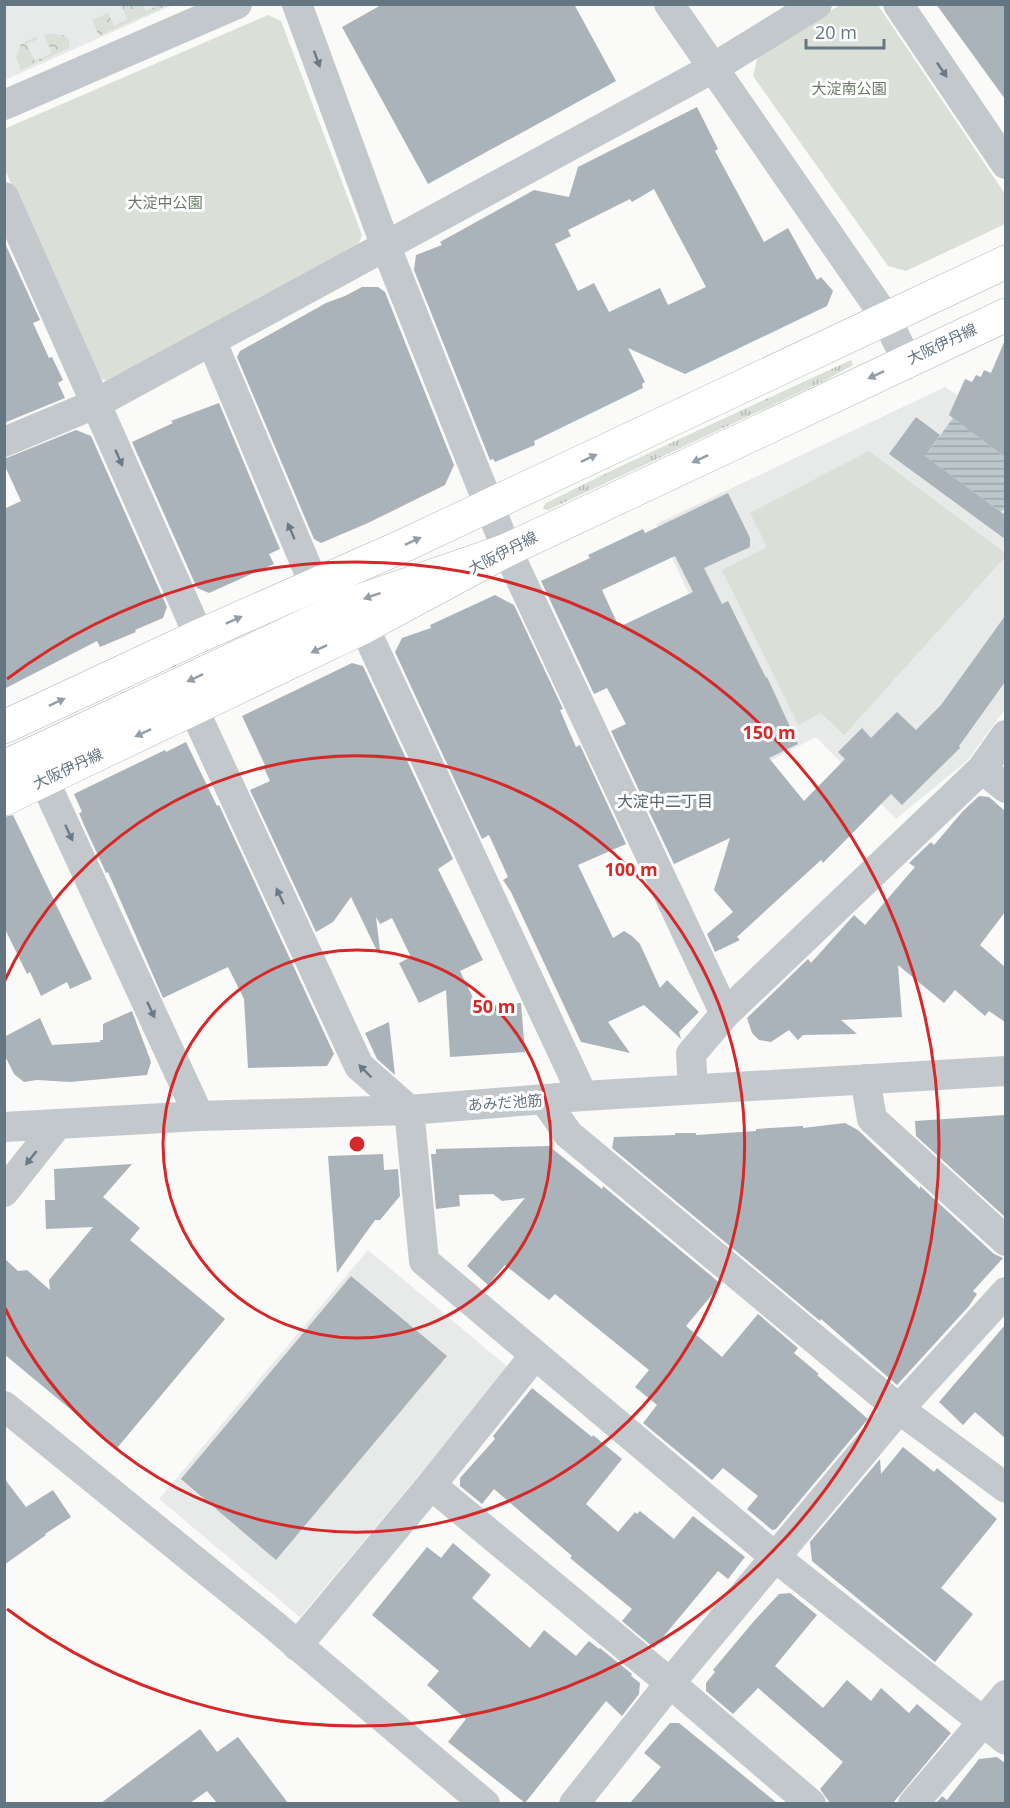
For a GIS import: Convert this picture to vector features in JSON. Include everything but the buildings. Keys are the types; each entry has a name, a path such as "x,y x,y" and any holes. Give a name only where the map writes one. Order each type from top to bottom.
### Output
{"main road":[{"path":"4,727 199,636 405,545 1005,262"},
{"name":"大阪伊丹線","path":"4,799 364,627 507,550 1005,315"},
{"path":"4,767 353,603 507,550"}],"street":[{"path":"4,105 237,4"},
{"path":"297,4 386,247 507,550 725,1014"},
{"path":"669,4 886,318 907,361"},
{"path":"4,442 95,404 212,342 713,68 817,4"},
{"path":"898,4 1005,164"},
{"path":"4,197 199,636"},
{"path":"212,342 314,584"},
{"path":"364,627 583,1096"},
{"path":"194,710 359,1066 409,1110 424,1261 775,1557 995,1731"},
{"path":"693,1089 691,1054 725,1014 981,769 1005,735"},
{"path":"981,769 1005,789"},
{"path":"44,780 200,1116"},
{"name":"あみだ池筋","path":"8,1119 57,1125 200,1116 409,1110 583,1096 1005,1071"},
{"path":"865,1079 872,1119 1005,1241"},
{"path":"545,1100 568,1134 899,1409 1005,1488"},
{"path":"4,1192 57,1125"},
{"path":"574,1803 670,1683 899,1409 1005,1292"},
{"path":"297,1646 535,1355"},
{"path":"4,1406 485,1803"},
{"path":"431,1485 811,1803"},
{"path":"913,1803 995,1731 1005,1695"}],"shaded area":[{"path":"5,4 173,5 5,80"},
{"path":"945,387 1005,426 1005,709 968,760 896,819 816,737 768,762 656,524"},
{"path":"953,418 1005,457 1005,507 1001,512 925,456"},
{"path":"368,1250 509,1368 300,1617 159,1499"}],"green space":[{"path":"128,4 143,5 146,11 159,5 168,5 99,36 92,20 108,13 114,26 127,19 122,7"},
{"name":"大淀南公園","path":"840,5 878,5 1005,194 1005,224 906,271 888,266 753,76 758,55"},
{"name":"大淀中公園","path":"268,15 281,21 362,235 357,248 112,383 97,377 5,170 4,129"},
{"path":"44,35 64,35 69,40 69,48 21,70 16,57 21,44 36,37 37,39 27,44 35,61 52,53"},
{"path":"851,360 853,365 826,380 548,510 543,507 546,503 621,466"},
{"path":"869,451 1005,553 1005,557 844,735 821,713 798,725 722,570 767,547 750,513"}],"district":[{"name":"大淀中二丁目","path":"665,801"}]}
